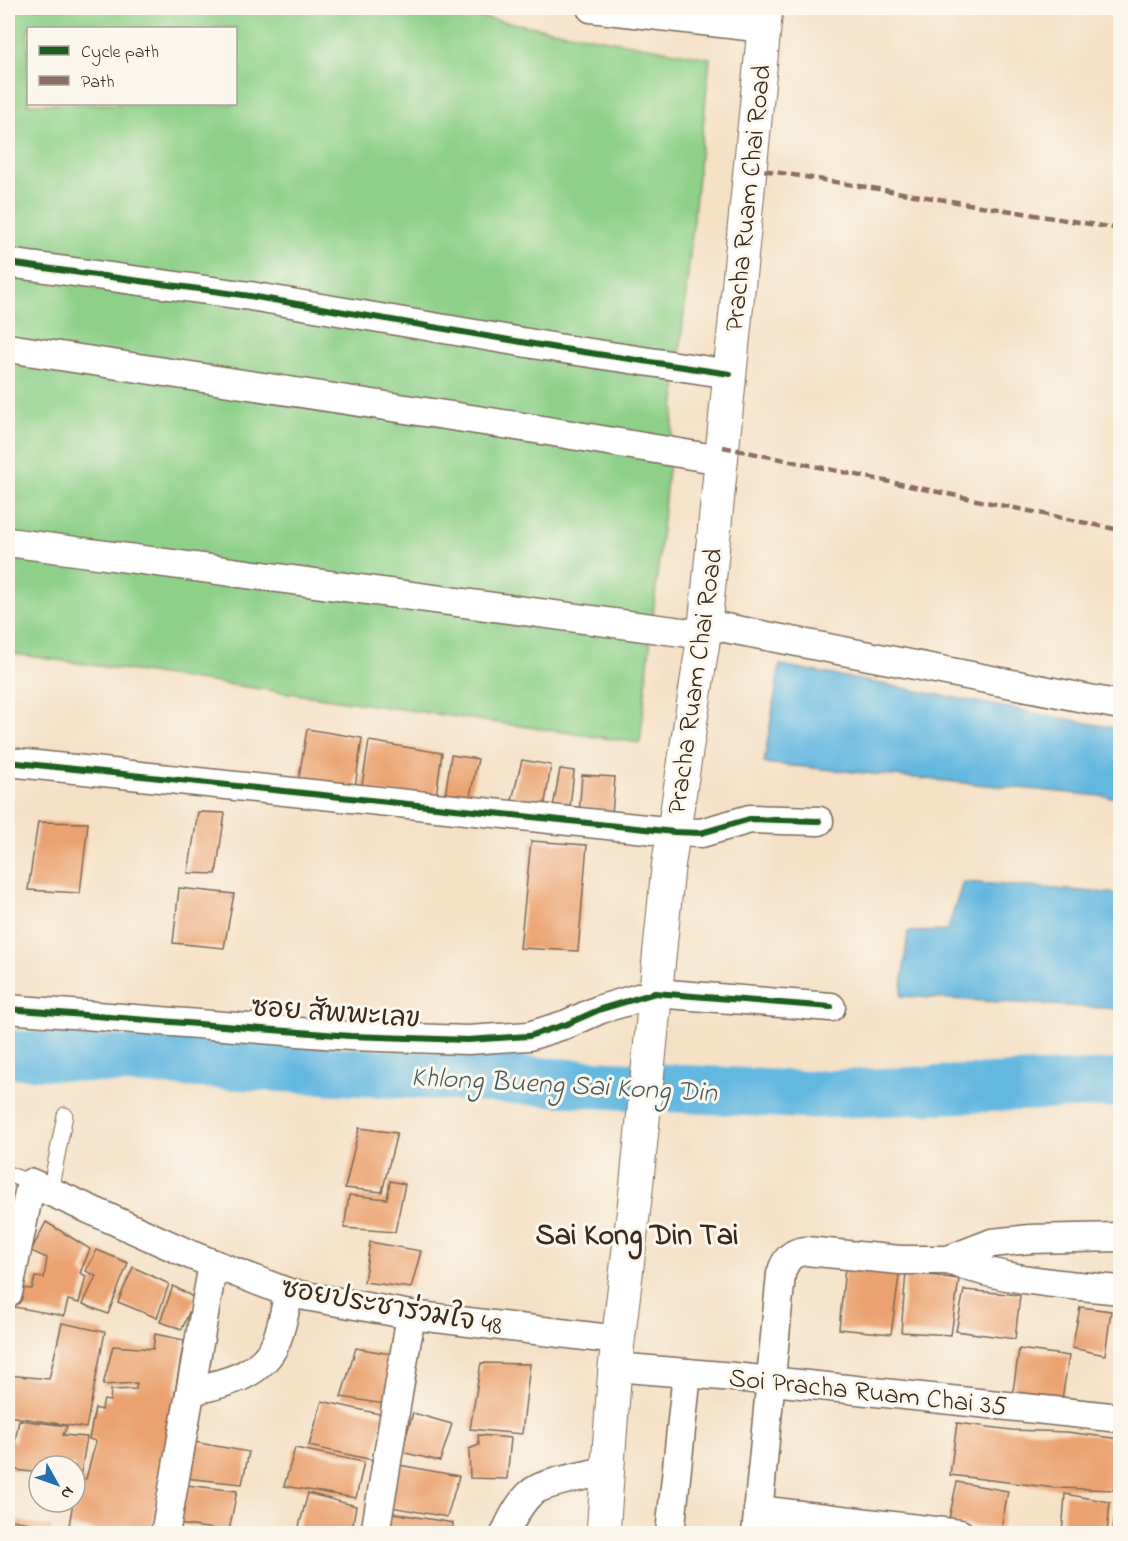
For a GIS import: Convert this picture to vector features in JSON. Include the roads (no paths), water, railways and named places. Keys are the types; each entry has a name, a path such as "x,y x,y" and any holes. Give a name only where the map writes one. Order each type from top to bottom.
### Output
{"main road":[{"name":"Pracha Ruam Chai Road","path":"603,1533 617,1353 651,1048 668,868 705,629 765,18"}],"street":[{"path":"591,8 765,18"},
{"path":"8,263 249,296 557,348 730,374"},
{"path":"8,348 722,459"},
{"path":"8,542 705,629 1120,705"},
{"path":"8,762 674,832 701,833 750,819 819,820"},
{"path":"655,993 831,1007"},
{"name":"ซอย สัพพะเลข","path":"8,1009 350,1036 468,1040 529,1036 567,1024 601,1009 655,993"},
{"path":"8,1293 30,1183"},
{"name":"ซอยประชาร่วมใจ 48","path":"30,1183 213,1264 289,1293 617,1353"},
{"path":"948,1260 992,1243 1030,1239 1120,1237"},
{"path":"960,1533 757,1522 781,1274 784,1263 796,1251 900,1260 948,1260 997,1276 1120,1290"},
{"path":"165,1533 213,1264"},
{"path":"191,1391 248,1374 265,1361 276,1342 289,1293"},
{"path":"375,1533 411,1315"},
{"name":"Soi Pracha Ruam Chai 35","path":"617,1353 687,1373 1120,1418"},
{"path":"670,1533 687,1373"},
{"path":"505,1533 524,1501 537,1489 608,1470"}],"lane":[{"path":"30,1183 65,1115"}],"water":[{"path":"780,665 1120,729 1120,798 764,763"},
{"path":"963,882 1120,894 1120,1009 901,996 908,932 947,931"}],"waterway":[{"name":"Khlong Bueng Sai Kong Din","path":"8,1054 805,1095 1120,1083"}],"district":[{"name":"Sai Kong Din Tai","path":"637,1234"}]}
